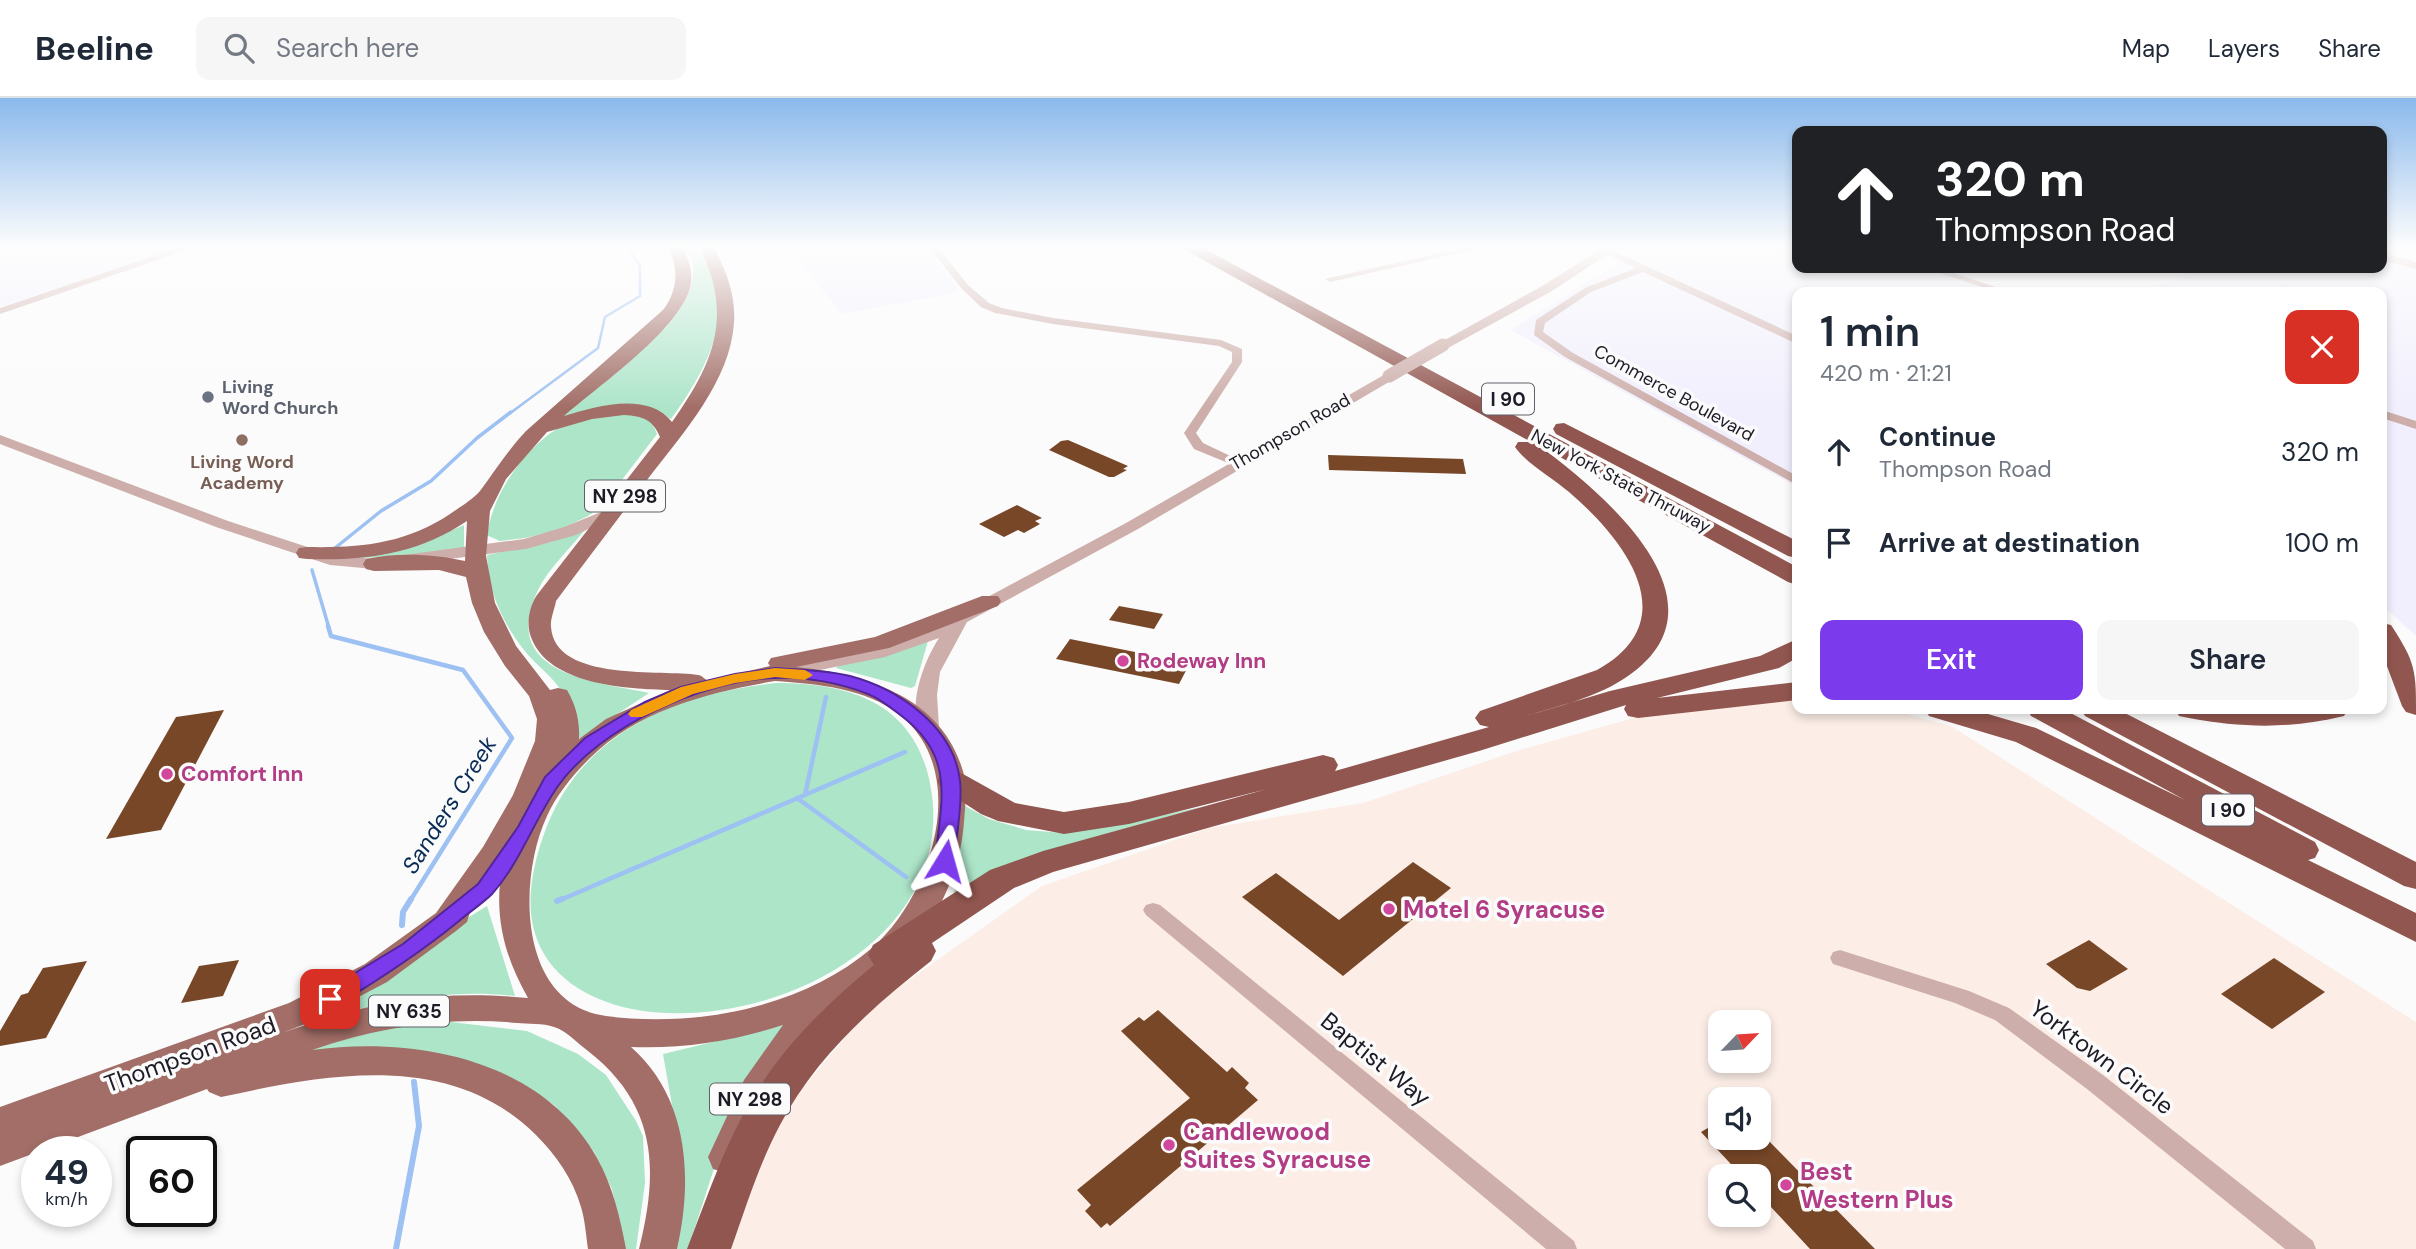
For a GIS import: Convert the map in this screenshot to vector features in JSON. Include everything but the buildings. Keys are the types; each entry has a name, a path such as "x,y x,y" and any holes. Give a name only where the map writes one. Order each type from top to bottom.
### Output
{"highway":[{"name":"New York State Thruway","path":"1284,300 1792,574"},
{"name":"New York State Thruway","path":"1321,300 1792,548"},
{"path":"1427,378 1553,466 1586,494 1628,539 1646,569 1658,607 1653,635 1644,649 1620,670 1463,737"},
{"path":"886,955 1002,879 1043,863 1463,737 1621,686 1723,663 1768,648 1792,636"},
{"path":"2387,638 2416,706"},
{"path":"952,781 986,803 1009,813 1064,823 1129,813 1463,737 1769,662 1792,650"},
{"path":"1463,737 1713,699 1792,691"},
{"path":"1960,714 1980,719 2047,745 2416,929"},
{"name":"I 90","path":"2050,714 2416,911"},
{"name":"I 90","path":"2105,714 2416,877"},
{"path":"2230,714 2290,718 2310,714"},
{"path":"709,1249 736,1178 767,1111 801,1060 875,983 1043,863"}],"main road":[{"path":"445,923 483,873 546,754 550,739 550,717 545,702 496,631 482,603 475,562 481,506 509,460 662,320 677,300"},
{"name":"NY 298","path":"694,1249 743,1112 777,1056 800,1029 853,978 886,955 920,914 938,881 945,861 952,781 940,748 929,728 885,695 861,685 821,676 775,673 687,682 640,681 572,668 552,655 541,636 539,621 545,600 670,438 700,394 724,337 726,300"},
{"path":"535,434 573,418 621,410 653,415 662,422 670,438"},
{"path":"307,553 352,554 397,548 442,531 486,496"},
{"path":"374,564 462,565 475,562"},
{"path":"640,681 845,652 904,635 990,601"},
{"path":"496,631 552,686 564,713 569,736 566,751 552,782 525,831 514,875 516,934 536,984 569,1020 635,1073 656,1108 665,1138 668,1189 667,1217 658,1249"},
{"path":"552,782 592,742 651,705 687,690 735,678"},
{"name":"Thompson Road","path":"0,1123 301,1012 376,973 445,923 485,889 525,831"},
{"name":"Thompson Road","path":"0,1150 328,1030 384,1014 477,1006 569,1020 613,1032 667,1035 715,1031 785,1012 853,978"},
{"path":"132,1101 332,1062 386,1060 421,1063 481,1079 515,1095 552,1125 575,1151 593,1186 606,1230 607,1249"}],"street":[{"path":"0,311 34,300"},
{"path":"978,300 985,306 999,311 1053,321 1222,343 1233,347 1238,351 1237,362 1190,433 1198,446 1237,462"},
{"name":"Thompson Road","path":"775,673 878,653 933,634 1120,532 1237,462 1526,300"},
{"name":"Commerce Boulevard","path":"1574,300 1540,323 1538,333 1569,355 1792,478"},
{"path":"1710,300 1792,338"},
{"path":"2387,416 2416,425"},
{"path":"0,439 307,553 330,560 374,564"},
{"path":"475,562 612,513"},
{"name":"Thompson Road","path":"929,728 925,690 927,674 939,650 964,617"},
{"name":"Baptist Way","path":"1153,910 1565,1249"},
{"name":"Yorktown Circle","path":"1840,958 1962,997 2002,1014 2095,1083 2304,1249"}],"shaded area":[{"path":"0,300 22,300 0,307"},
{"path":"830,300 918,300 842,314"},
{"path":"1559,300 1792,300 1792,484 1511,330"},
{"path":"2387,300 2416,300 2416,636 2387,610"},
{"path":"1792,699 1792,714 1907,714 1951,726 2416,1022 2416,1249 731,1249 775,1120 872,1006 1042,886 1209,828 1363,803 1516,751 1676,706"}],"green space":[{"path":"686,300 719,300 712,347 693,386 671,419 659,412 560,419 666,327"},
{"path":"634,414 651,420 657,434 602,506 559,530 500,541 486,535 495,507 510,476 543,439 556,429 584,418"},
{"path":"464,525 464,549 410,557 345,558 430,540"},
{"path":"588,526 538,590 529,618 530,640 541,656 557,668 602,684 649,693 581,738 575,738 562,692 524,650 503,617 493,593 487,555 551,542"},
{"path":"928,641 915,686 911,688 836,668 839,665"},
{"path":"777,683 834,688 859,696 881,706 915,741 926,766 932,796 933,829 919,882 898,916 869,946 834,970 796,989 755,1003 713,1011 671,1013 632,1009 600,999 571,983 548,960 540,946 532,919 532,883 543,837 559,801 580,770 606,745 635,725 667,709 739,688"},
{"path":"965,806 989,819 1026,830 1063,833 1119,825 1205,806 1053,849 954,894"},
{"path":"487,906 515,996 463,994 411,999 360,1010 310,1026 310,1015"},
{"path":"451,1022 527,1031 578,1054 606,1075 643,1136 645,1183 636,1249 624,1249 612,1189 594,1152 554,1105 518,1081 467,1060 307,1054 310,1049 398,1024"},
{"path":"796,1022 728,1125 688,1249 669,1249 676,1128 663,1054"}],"waterway":[{"name":"Sanders Creek","path":"509,414 598,348 605,317 634,300"},
{"name":"Sanders Creek","path":"335,548 381,511 431,481 477,438 511,412"},
{"name":"Sanders Creek","path":"312,570 329,628"},
{"name":"Sanders Creek","path":"328,626 331,636 463,670 512,738 410,901"},
{"path":"805,795 826,697"},
{"path":"805,795 905,752"},
{"path":"797,798 805,795"},
{"path":"558,901 797,798"},
{"path":"797,798 906,877"},
{"name":"Sanders Creek","path":"402,925 403,912 411,899"},
{"path":"557,901 562,899"},
{"name":"Sanders Creek","path":"396,1249 419,1126 414,1082"}],"slow traffic":[{"path":"636,714 687,690 735,678 775,673 805,675"}],"place":[{"name":"Living Word Church","path":"208,397"},
{"name":"Living Word Academy","path":"242,440"},
{"name":"Rodeway Inn","path":"1123,661"},
{"name":"Comfort Inn","path":"167,774"},
{"name":"Motel 6 Syracuse","path":"1389,909"},
{"name":"Candlewood Suites Syracuse","path":"1169,1145"},
{"name":"Best Western Plus","path":"1786,1185"}],"route":[{"path":"330,999 410,950 485,889 525,831 552,782 592,742 651,705 687,690 735,678 775,673 847,680 885,695 929,728 940,748 952,781 945,861"}]}
